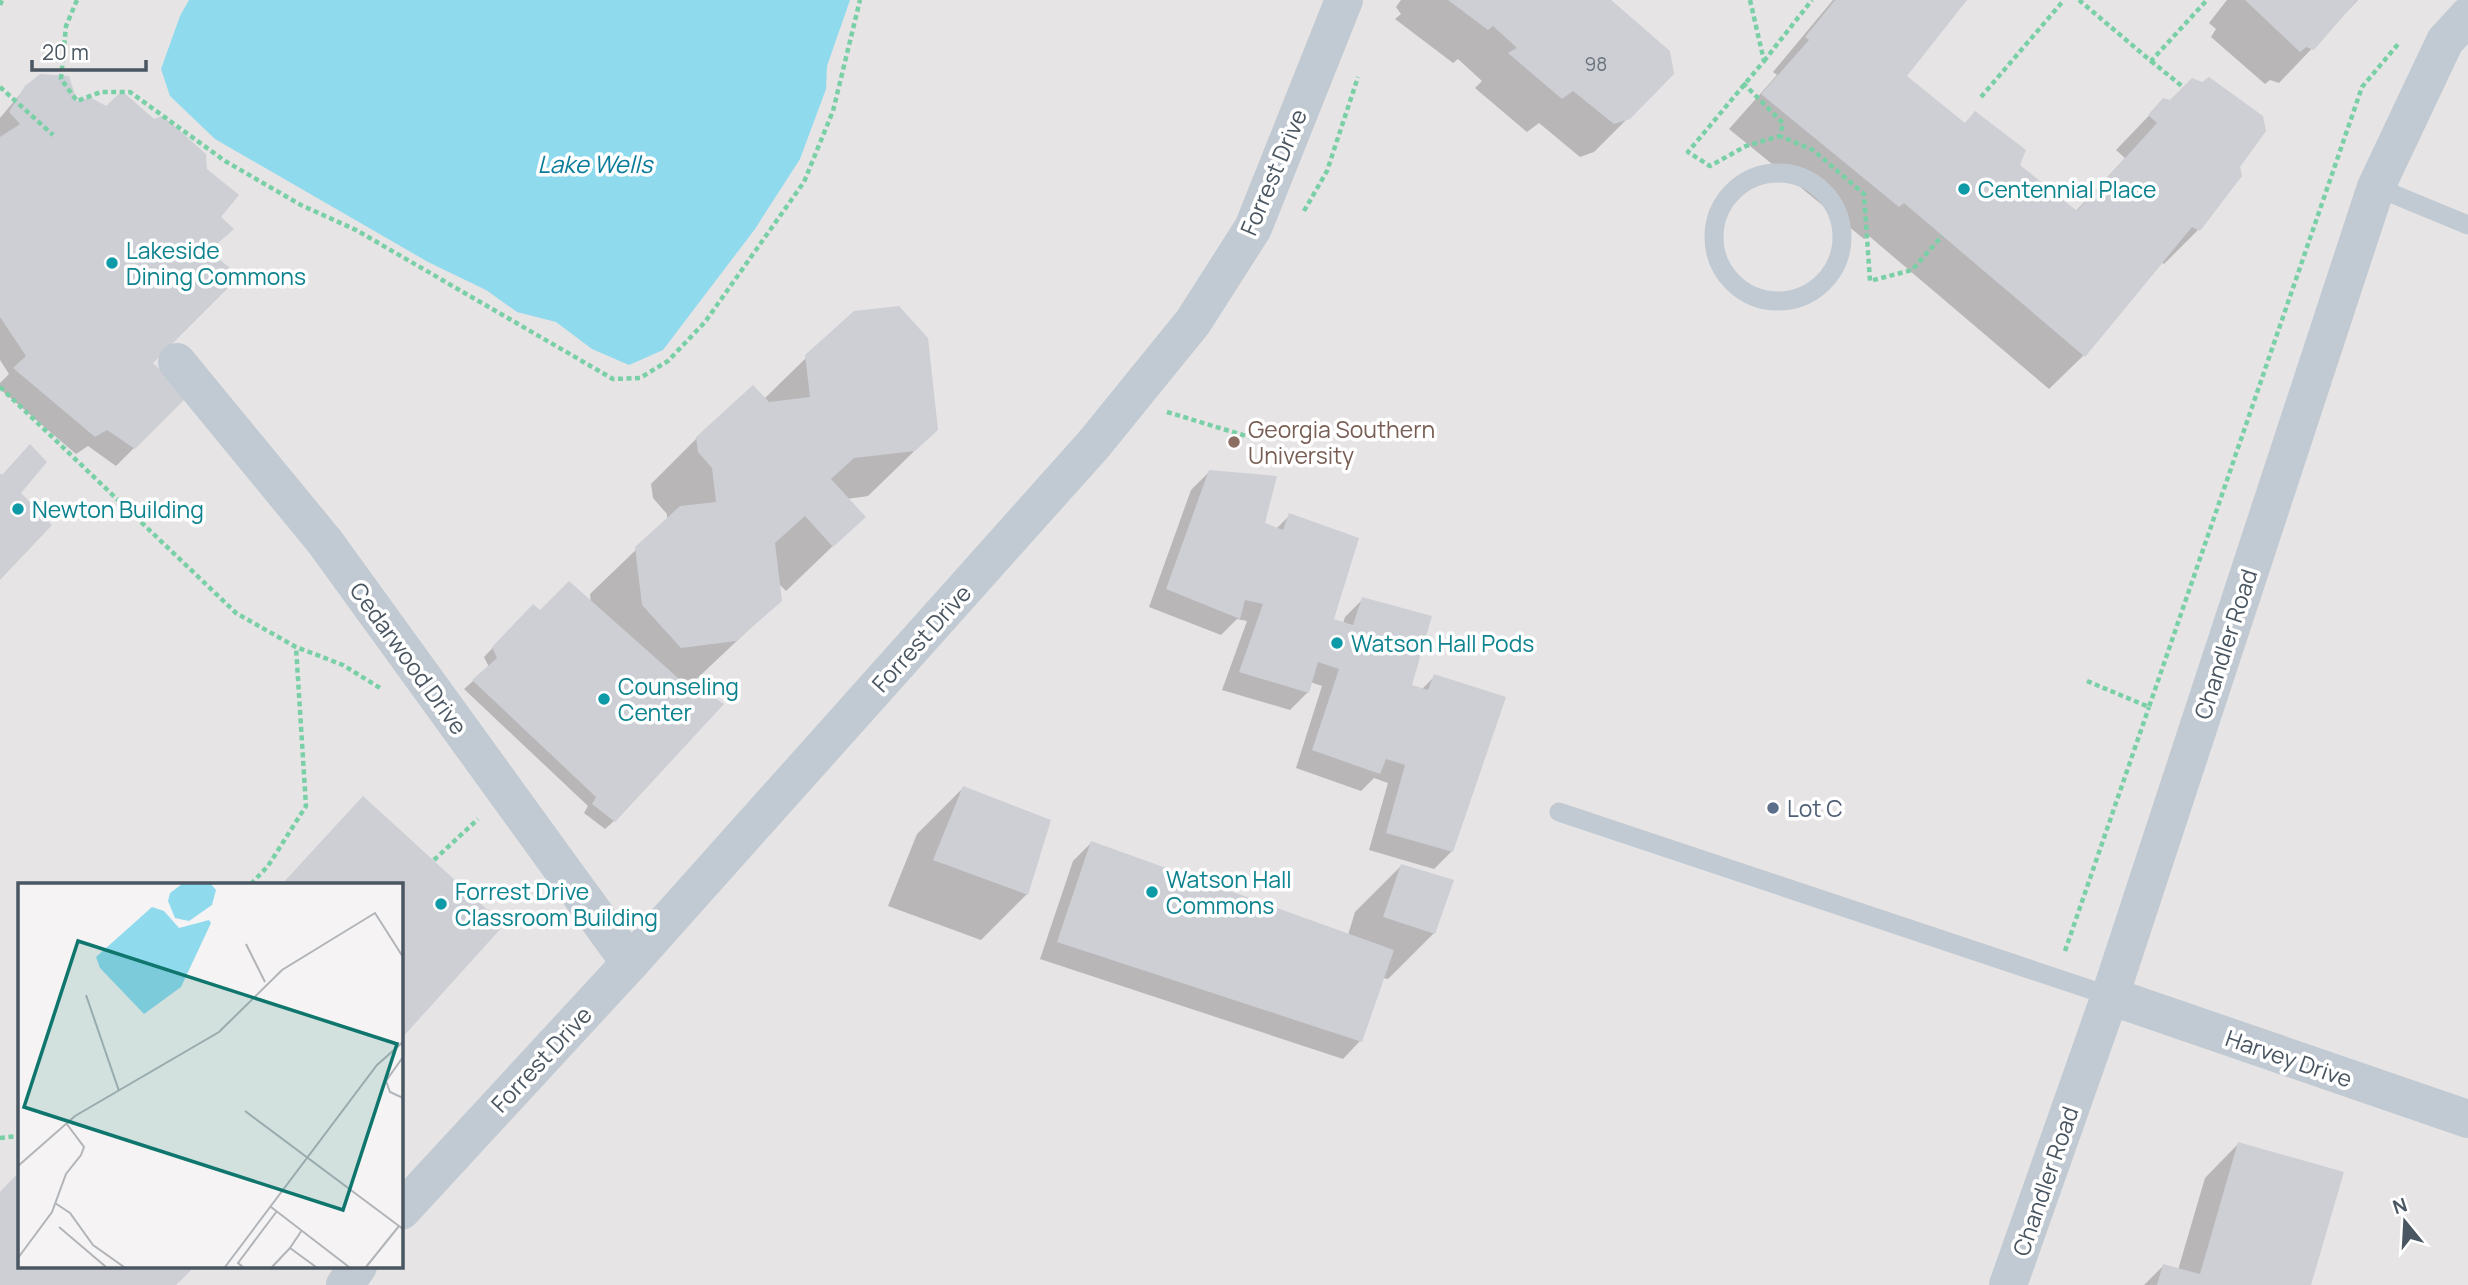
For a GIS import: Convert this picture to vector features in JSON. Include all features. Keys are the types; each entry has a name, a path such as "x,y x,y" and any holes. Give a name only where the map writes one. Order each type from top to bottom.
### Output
{"street":[{"name":"Forrest Drive","path":"402,1210 630,962 1094,444 1193,322 1253,228 1344,0"},
{"name":"Chandler Road","path":"2008,1285 2110,996 2376,187 2445,41 2468,16"},
{"name":"Cedarwood Drive","path":"177,362 325,542 630,962"},
{"name":"Harvey Drive","path":"2110,996 2468,1119"},
{"path":"345,1285 357,1268"}],"lane":[{"path":"1775,172 1800,176 1822,189 1837,209 1843,233 1839,258 1826,281 1806,296 1781,302 1756,298 1734,285 1719,265 1713,241 1716,216 1729,194 1750,178 1775,172"},
{"path":"2376,187 2468,225"},
{"path":"1559,812 2110,996"}],"path":[{"path":"0,5 2,0"},
{"path":"77,0 66,26 61,79 77,101 101,92 130,92 225,161 301,205 356,230 613,379 639,377 668,361 705,322 804,182 832,111 860,0"},
{"path":"1750,0 1764,61"},
{"path":"1812,0 1688,152 1710,166 1746,146 1780,136 1813,150 1864,194 1870,281 1912,270 1942,236"},
{"path":"1981,97 2064,0"},
{"path":"2079,0 2183,87"},
{"path":"2151,61 2207,0"},
{"path":"2061,963 2362,87 2403,38"},
{"path":"1743,83 1783,123 1780,136"},
{"path":"0,87 53,135"},
{"path":"0,387 236,613 296,647 343,664 390,694"},
{"path":"252,883 268,866 306,806 296,647"},
{"path":"2087,681 2149,707"},
{"path":"433,860 480,817 473,807"},
{"path":"0,1138 18,1136"}],"shaded area":[{"name":"Georgia Southern University","path":"0,0 2468,0 2468,1285 0,1285"}],"water":[{"name":"Lake Wells","path":"189,0 850,0 827,66 826,89 800,159 755,229 663,350 629,365 592,349 556,322 517,312 486,290 428,262 215,139 170,96 161,69 180,16"}],"building":[{"path":"1448,0 1611,0 1670,51 1674,74 1630,119 1614,124 1573,91 1562,99 1508,53 1517,48 1493,26 1488,30"},
{"name":"Centennial Place","path":"1835,0 1967,0 1907,76 1965,123 1975,111 2026,150 2020,165 2077,211 2157,123 2148,115 2163,98 2170,100 2192,78 2202,82 2209,77 2263,116 2266,131 2240,167 2242,176 2200,231 2192,227 2085,357 1904,203 1899,207 1761,94 1809,40 1805,37"},
{"path":"2245,0 2357,0 2314,50 2306,47 2300,52"},
{"name":"Lakeside Dining Commons","path":"40,74 69,76 77,101 90,97 106,106 122,91 154,119 163,116 206,154 207,169 239,195 221,217 234,229 209,251 240,276 153,363 188,396 135,449 107,430 95,437 13,368 26,356 0,317 0,137 20,124 9,112 25,86"},
{"path":"899,306 928,338 938,430 915,451 854,458 831,479 866,517 833,547 805,516 775,543 782,601 736,641 681,648 642,605 635,547 680,506 716,502 712,468 698,452 696,437 753,385 769,402 810,397 805,355 854,311"},
{"name":"Newton Building","path":"30,444 47,462 21,493 52,525 0,580 0,473 2,475"},
{"name":"Watson Hall Pods","path":"1209,470 1277,476 1265,523 1283,530 1289,513 1359,538 1334,619 1353,625 1362,597 1432,616 1412,685 1428,690 1434,674 1506,697 1453,852 1386,833 1405,765 1386,759 1380,774 1312,750 1339,669 1318,662 1309,693 1239,672 1263,604 1245,600 1240,619 1166,589"},
{"name":"Counseling Center","path":"569,581 695,693 699,687 724,704 615,822 592,804 596,797 472,680 497,658 492,647 533,604 540,610"},
{"path":"963,786 1051,820 1028,895 933,860"},
{"name":"Forrest Drive Classroom Building","path":"363,796 504,925 402,1038 402,883 283,883"},
{"name":"Watson Hall Commons","path":"1091,841 1394,950 1362,1042 1057,942"},
{"path":"1401,864 1454,880 1435,934 1383,917"},
{"path":"2238,1142 2344,1172 2311,1285 2157,1285 2163,1264 2200,1274"},
{"path":"18,1173 18,1268 192,1269 176,1285 0,1285 0,1192"}],"place":[{"name":"Centennial Place","path":"1964,189"},
{"name":"Lakeside Dining Commons","path":"112,263"},
{"name":"Georgia Southern University","path":"1234,442"},
{"name":"Newton Building","path":"18,509"},
{"name":"Watson Hall Pods","path":"1337,643"},
{"name":"Counseling Center","path":"604,699"},
{"name":"Lot C","path":"1773,808"},
{"name":"Watson Hall Commons","path":"1152,892"},
{"name":"Forrest Drive Classroom Building","path":"441,904"}]}
